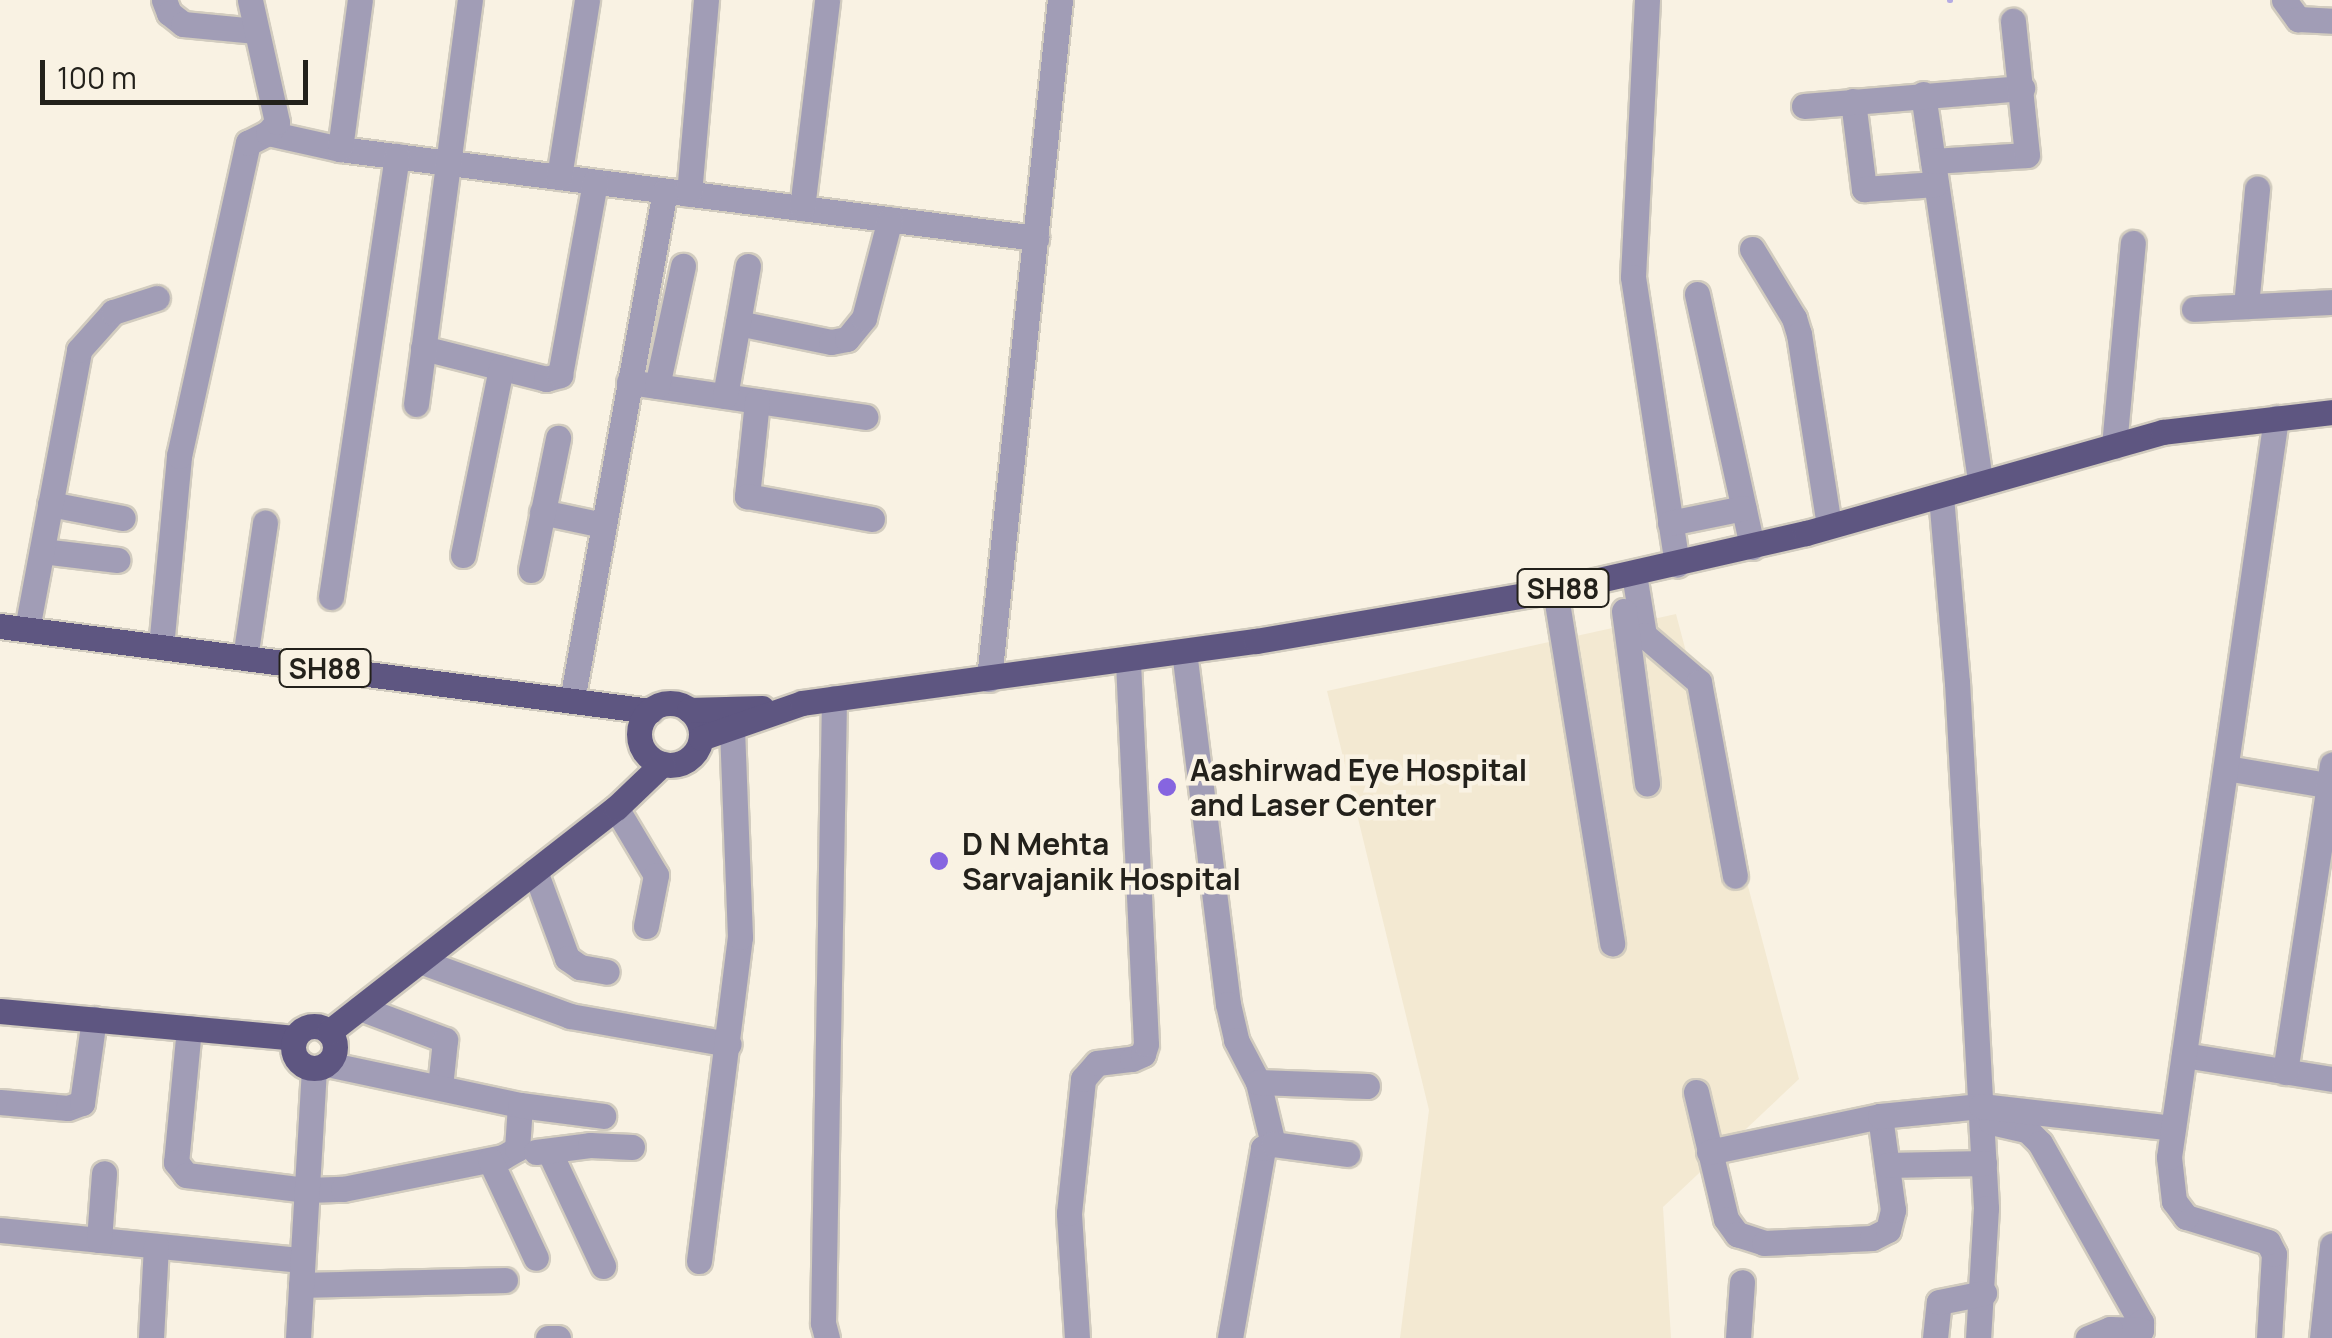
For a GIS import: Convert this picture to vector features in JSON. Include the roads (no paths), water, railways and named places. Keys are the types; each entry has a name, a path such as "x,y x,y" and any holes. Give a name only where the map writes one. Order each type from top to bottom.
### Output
{"main road":[{"name":"SH88","path":"701,738 782,708 834,698 1184,651 1555,590 1677,565 1829,526 2162,432 2332,412"},
{"name":"SH88","path":"0,626 650,710"},
{"path":"670,704 689,710 698,722 701,738 682,763 662,764 646,754 639,736 650,710 670,704"},
{"name":"SH88","path":"689,710 782,708"},
{"path":"329,1032 616,808 662,764"},
{"path":"0,1011 295,1038 311,1026 329,1032"},
{"path":"295,1038 296,1058 321,1066 334,1052 329,1032"}],"street":[{"path":"164,0 169,13 183,24 256,31"},
{"path":"161,646 179,456 248,143 277,122 250,0"},
{"path":"340,149 360,0"},
{"path":"416,404 470,0"},
{"path":"559,177 587,0"},
{"path":"572,700 630,382 677,192 706,0"},
{"path":"802,208 827,0"},
{"path":"989,678 1060,0"},
{"path":"1647,0 1632,277 1677,565"},
{"path":"2284,0 2298,19 2332,22"},
{"path":"1852,101 1864,189 2028,155 2013,21"},
{"path":"1804,106 2022,88"},
{"path":"1923,94 1980,482"},
{"path":"268,132 340,149 1036,238"},
{"path":"331,597 397,156"},
{"path":"424,348 546,379 560,375 594,182"},
{"path":"2246,306 2257,189"},
{"path":"738,323 831,342 847,339 864,318 890,219"},
{"path":"2114,446 2132,244"},
{"path":"1752,249 1794,318 1799,334 1829,526"},
{"path":"657,386 683,266"},
{"path":"725,396 748,266"},
{"path":"1697,294 1752,546"},
{"path":"27,629 79,350 113,312 157,298"},
{"path":"2194,308 2332,302"},
{"path":"463,556 501,368"},
{"path":"630,382 864,417"},
{"path":"757,401 747,496 872,519"},
{"path":"2269,1338 2274,1254 2268,1242 2204,1226 2186,1216 2174,1201 2170,1182 2173,1128 2276,418"},
{"path":"532,570 558,438"},
{"path":"1941,496 1957,682 1984,1163 1984,1293 1978,1338"},
{"path":"50,504 123,518"},
{"path":"1670,523 1744,508"},
{"path":"542,512 604,526"},
{"path":"245,658 265,522"},
{"path":"42,551 116,560"},
{"path":"1626,575 1647,783"},
{"path":"1626,575 1644,634 1699,682 1735,876"},
{"path":"1555,590 1612,943"},
{"path":"1184,651 1228,1004 1236,1040 1258,1082 1273,1144"},
{"path":"1077,1338 1069,1214 1083,1079 1097,1063 1132,1059 1146,1044 1128,659"},
{"path":"827,1338 822,1323 834,698"},
{"path":"699,1261 740,937 732,726"},
{"path":"2226,768 2331,779 2286,1072"},
{"path":"616,808 656,875 646,926"},
{"path":"535,871 568,958 580,967 607,972"},
{"path":"420,962 570,1016 729,1044"},
{"path":"360,1008 445,1040 440,1088"},
{"path":"0,1102 68,1108 82,1103 94,1019"},
{"path":"189,1028 176,1162 180,1171 307,1190 357,1187 501,1157 632,1146"},
{"path":"2184,1055 2332,1079"},
{"path":"298,1338 307,1190 321,1066 520,1105 603,1116"},
{"path":"1258,1082 1367,1086"},
{"path":"1696,1092 1726,1219 1737,1234 1764,1243 1884,1234 1894,1220 1880,1116"},
{"path":"501,1157 517,1149 520,1105"},
{"path":"1981,1113 2027,1130 2040,1143 2141,1322 2141,1330 2110,1329 2088,1338"},
{"path":"1709,1152 1880,1116 1981,1113 2173,1128"},
{"path":"1230,1338 1263,1148 1273,1144 1347,1154"},
{"path":"548,1151 603,1266"},
{"path":"501,1157 536,1258"},
{"path":"1887,1165 1984,1163"},
{"path":"98,1240 104,1174"},
{"path":"0,1230 156,1246 302,1272 505,1280"},
{"path":"152,1338 156,1246"},
{"path":"2322,1338 2332,1246"},
{"path":"1738,1338 1742,1282"},
{"path":"1934,1338 1940,1302 1984,1293"},
{"path":"548,1338 558,1338"}],"place":[{"name":"Aashirwad Eye Hospital and Laser Center","path":"1167,787"},
{"name":"D N Mehta Sarvajanik Hospital","path":"939,861"}]}
